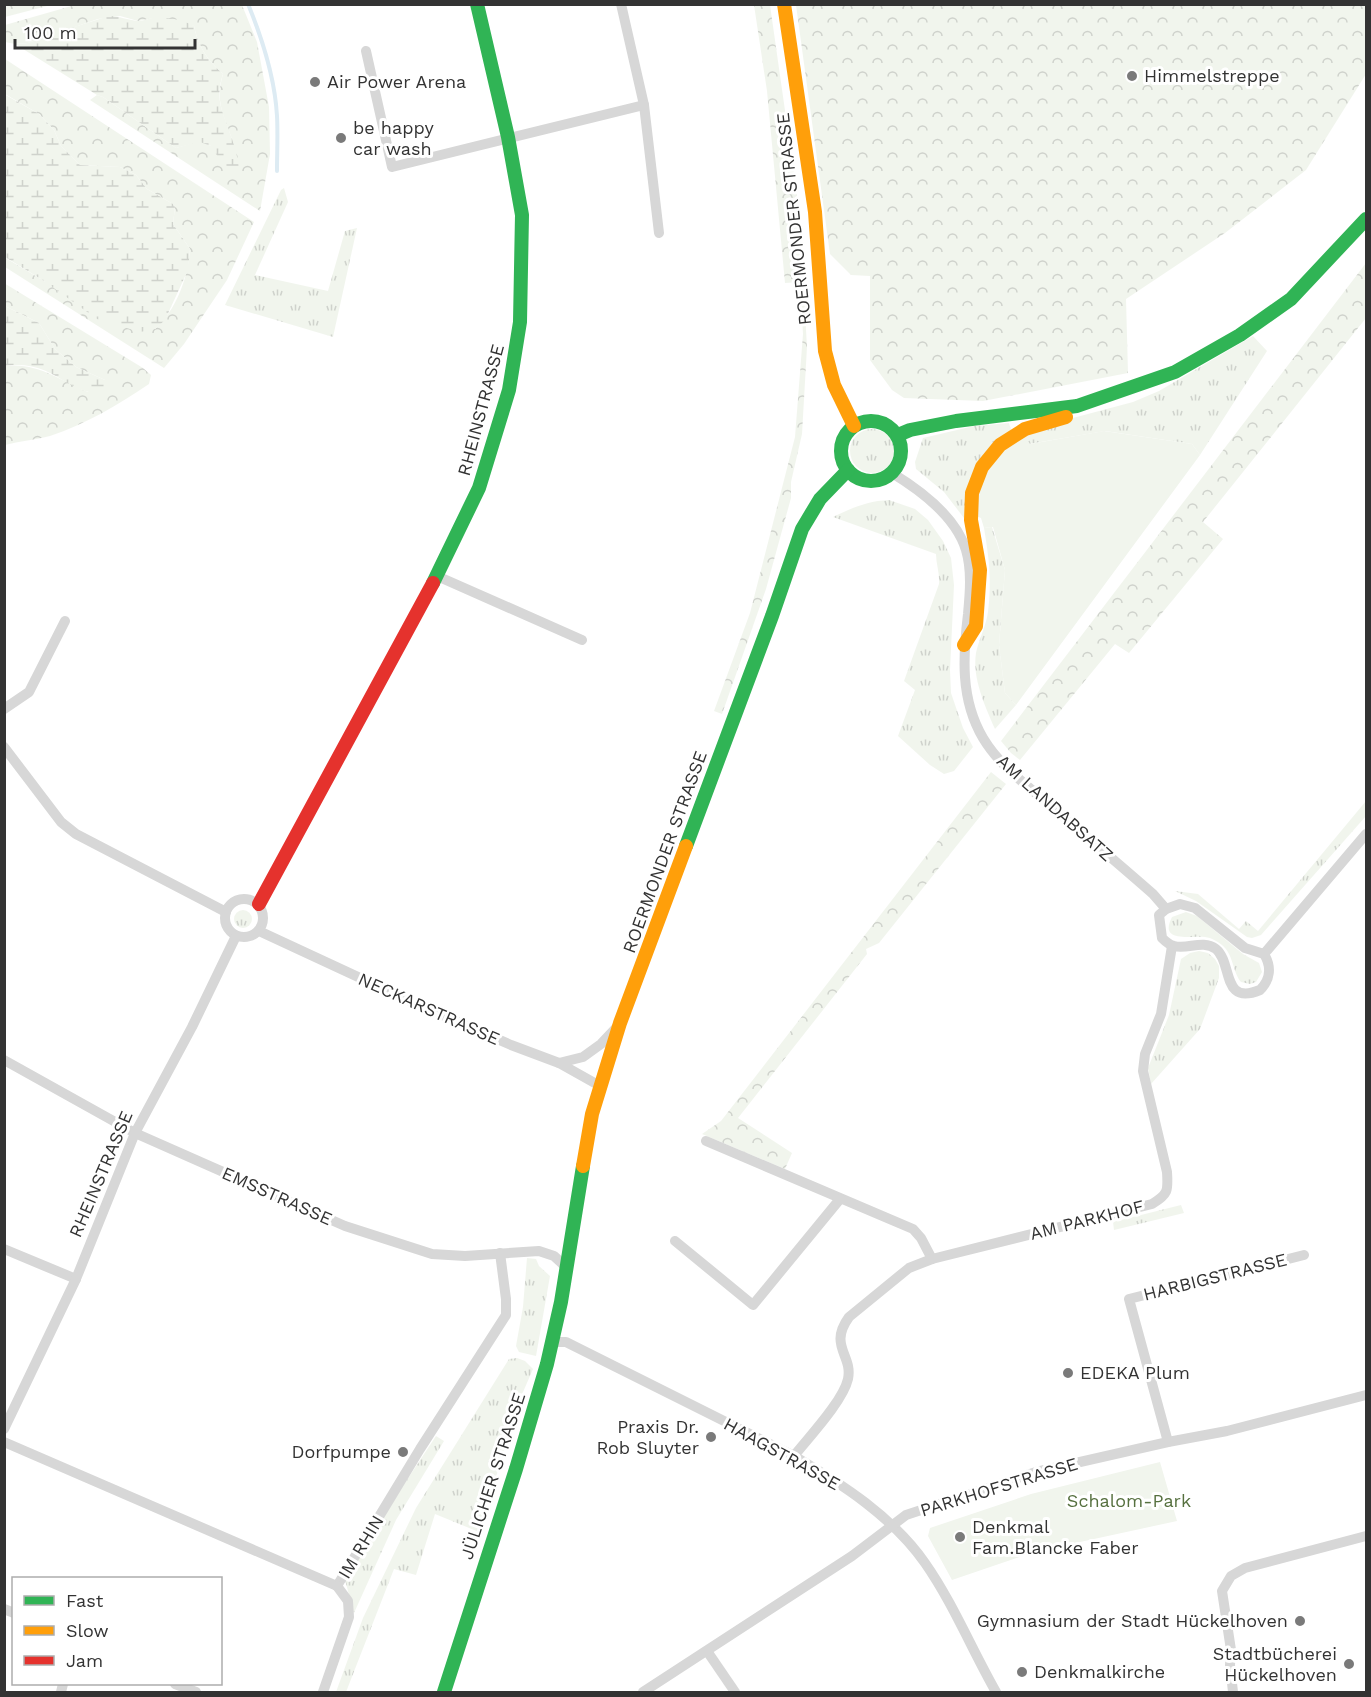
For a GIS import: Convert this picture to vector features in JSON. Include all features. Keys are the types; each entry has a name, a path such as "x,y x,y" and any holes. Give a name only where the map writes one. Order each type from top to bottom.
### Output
{"main road":[{"name":"RHEINSTRASSE","path":"259,904 437,576 479,488 509,390 517,347 522,282 522,215 508,137 477,4"},
{"name":"ROERMONDER STRASSE","path":"784,4 815,212 825,351 834,386 854,426"},
{"path":"898,435 910,430 956,421 1077,406 1175,372 1240,335 1291,299 1366,219"},
{"path":"964,645 976,626 980,578 971,520 972,493 982,467 1000,445 1025,429 1120,402 1161,386 1175,372"},
{"path":"873,420 882,422 898,435 901,455 892,473 874,481 855,477 848,470 841,452 842,442 854,426 863,421 873,420"},
{"name":"ROERMONDER STRASSE","path":"566,1268 592,1114 620,1023 802,529 820,499 848,470"},
{"name":"JÜLICHER STRASSE","path":"444,1692 516,1469 552,1342 566,1268"}],"street":[{"path":"621,4 644,105 659,233"},
{"path":"366,51 392,167 644,105"},
{"name":"AM LANDABSATZ","path":"892,473 932,502 947,518 966,551 969,597 964,645 965,687 972,714 982,737 1008,769 1153,894 1166,909"},
{"path":"437,576 582,640"},
{"path":"4,709 29,692 65,621"},
{"path":"4,747 61,822 76,834 226,912"},
{"path":"1264,954 1366,834"},
{"path":"259,904 242,898 230,905 226,912 226,926 236,936 244,938 259,931"},
{"name":"RHEINSTRASSE","path":"259,904 264,919 259,931"},
{"path":"1180,904 1195,908 1245,948 1264,954 1269,964 1269,971 1264,986 1257,992 1244,993 1236,990 1230,985 1222,956 1216,950 1194,944 1182,947 1172,946 1162,938 1159,927 1159,915 1166,909 1180,904"},
{"name":"NECKARSTRASSE","path":"259,931 441,1015 559,1063 600,1086"},
{"name":"RHEINSTRASSE","path":"4,1429 76,1279 135,1132 192,1028 236,936"},
{"name":"AM PARKHOF","path":"794,1456 845,1390 849,1376 840,1335 843,1325 849,1317 909,1268 932,1259 1152,1204 1164,1197 1168,1188 1167,1172 1143,1071 1145,1054 1161,1014 1172,946"},
{"path":"559,1063 583,1057 601,1044 620,1023"},
{"name":"EMSSTRASSE","path":"4,1060 135,1132 345,1226 432,1254 465,1256 539,1251 554,1256 566,1268"},
{"path":"706,1141 913,1229 921,1238 932,1259"},
{"path":"675,1242 753,1305 840,1199"},
{"path":"4,1249 76,1279"},
{"name":"IM RHIN","path":"4,1442 337,1586 420,1449 506,1315 500,1253"},
{"name":"HARBIGSTRASSE","path":"1168,1442 1129,1299 1304,1255"},
{"name":"HAAGSTRASSE","path":"552,1342 566,1342 794,1456 829,1476 894,1526 925,1563 996,1692"},
{"name":"PARKHOFSTRASSE","path":"643,1692 852,1556 906,1515 1036,1472 1227,1431 1366,1395"},
{"path":"1233,1692 1231,1650 1222,1591 1231,1576 1238,1571 1261,1564 1366,1536"},
{"path":"323,1692 349,1617 348,1600 337,1586"},
{"path":"707,1650 735,1692"},
{"path":"180,1685 196,1692"}],"green space":[{"path":"5,5 51,5 5,17"},
{"path":"75,5 242,5 257,42 269,107 270,154 260,211 90,100 97,95 103,97 176,148 200,141 211,146 232,139 220,100 223,74 204,52 194,26 154,18 138,21 120,16 98,19 28,43 5,42 5,25"},
{"path":"754,5 770,5 799,209 807,347 802,434 791,482 791,498 766,589 722,714 714,711 750,613 795,437 803,334 800,282 785,283 767,91"},
{"path":"796,5 1366,5 1366,74 1306,170 1225,233 1126,299 1128,373 983,401 904,398 892,390 870,360 870,276 851,275 830,254"},
{"path":"109,16 138,21 168,18 194,26 204,52 223,74 219,92 220,100 235,147 240,172 227,171 211,146 200,142 176,148 103,97 15,44 28,43"},
{"path":"5,59 254,222 227,280 184,344 164,368 5,267 4,257 44,281 155,329 163,321 180,292 187,270 190,249 173,224 175,207 173,204 147,189 136,175 120,167 80,165 61,146 54,130 39,114 5,94"},
{"path":"4,94 39,114 54,130 61,146 80,165 120,167 136,175 147,189 175,207 173,224 190,249 188,270 165,320 155,329 140,332 97,319 44,281 5,257"},
{"path":"284,188 288,202 255,275 328,291 345,231 357,228 333,337 225,305"},
{"path":"1366,263 1366,318 1203,522 1223,539 1129,653 1115,644 1020,760 1001,741"},
{"path":"4,283 143,368 151,375 149,384 114,407 76,426 50,436 5,445 5,366 17,365 38,369 88,392 105,380 76,367 55,349 39,323 5,306"},
{"path":"5,306 39,323 55,349 76,367 105,380 112,388 104,392 87,392 41,369 15,365 5,366"},
{"path":"1253,336 1267,351 1200,455 1192,444 1105,431 1029,444 1023,434 1054,423 1133,402 1159,391"},
{"path":"1009,423 1011,430 964,518 944,492 916,469 915,462 923,438 974,426"},
{"path":"872,429 888,435 894,451 888,467 872,473 856,467 850,451 856,435"},
{"path":"1104,431 1192,444 1200,455 1016,705 1005,693 999,645 1005,570 993,527 984,528 981,518 976,516 981,482 997,455 1023,434 1030,444"},
{"path":"889,500 915,509 928,520 943,541 951,558 954,585 951,693 963,728 973,747 954,771 944,774 930,765 898,736 915,690 904,681 939,584 936,554 833,517 867,503"},
{"path":"992,527 1005,570 999,645 1005,693 1016,705 995,729 980,692 975,662 987,617 990,590 984,528"},
{"path":"991,772 1006,784 879,943 866,949 867,954 738,1118 792,1153 785,1169 702,1134 721,1121"},
{"path":"1366,801 1366,816 1261,935 1247,937 1196,901 1175,891 1198,894 1239,929 1246,921 1258,931"},
{"path":"239,910 247,910 252,915 250,926 239,928 234,923 234,915"},
{"path":"1186,912 1197,916 1243,954 1259,963 1262,972 1256,982 1250,984 1241,982 1229,953 1216,941 1205,937 1173,935 1169,931 1172,917"},
{"path":"1199,951 1208,953 1215,959 1219,966 1219,978 1200,1029 1151,1084 1148,1068 1169,1015 1181,959 1190,953"},
{"path":"1181,1205 1184,1213 1114,1230 1113,1222"},
{"path":"527,1258 536,1259 539,1266 550,1276 536,1356 519,1352 516,1346 523,1307"},
{"path":"517,1358 525,1361 533,1369 520,1399 479,1532 435,1514 416,1575 394,1569 346,1692 336,1692 363,1618 416,1508 509,1359"},
{"path":"436,1436 444,1441 396,1520 354,1613 345,1580 389,1507"},
{"name":"Schalom-Park","path":"1160,1462 1177,1521 1034,1552 952,1580 928,1536 930,1528 1031,1494"}],"waterway":[{"path":"248,4 263,45 274,88 277,171"}],"traffic: fast":[{"path":"433,583 479,488 509,390 520,322 522,215 508,137 477,4"},
{"path":"898,435 910,430 956,421 1077,406 1175,372 1240,335 1291,299 1366,219"},
{"path":"865,421 877,421 888,426 896,434 901,451 899,463 888,476 877,481 865,481 854,476 846,468 841,457 841,445 846,434 854,426 865,421"},
{"path":"686,846 802,529 820,499 848,470"},
{"path":"444,1692 516,1469 547,1364 561,1302 583,1166"}],"traffic: slow":[{"path":"784,4 815,212 825,351 834,385 854,426"},
{"path":"964,645 976,626 980,570 971,520 972,493 982,467 1000,445 1025,429 1066,417"},
{"path":"583,1166 592,1114 620,1023 686,846"}],"traffic: jam":[{"path":"259,904 433,583"}],"place":[{"name":"Himmelstreppe","path":"1132,76"},
{"name":"Air Power Arena","path":"315,82"},
{"name":"be happy car wash","path":"341,138"},
{"name":"EDEKA Plum","path":"1068,1373"},
{"name":"Praxis Dr. Rob Sluyter","path":"711,1437"},
{"name":"Dorfpumpe","path":"403,1452"},
{"name":"Denkmal Fam.Blancke Faber","path":"960,1537"},
{"name":"Gymnasium der Stadt Hückelhoven","path":"1300,1621"},
{"name":"Stadtbücherei Hückelhoven","path":"1349,1664"},
{"name":"Denkmalkirche","path":"1022,1672"}]}
